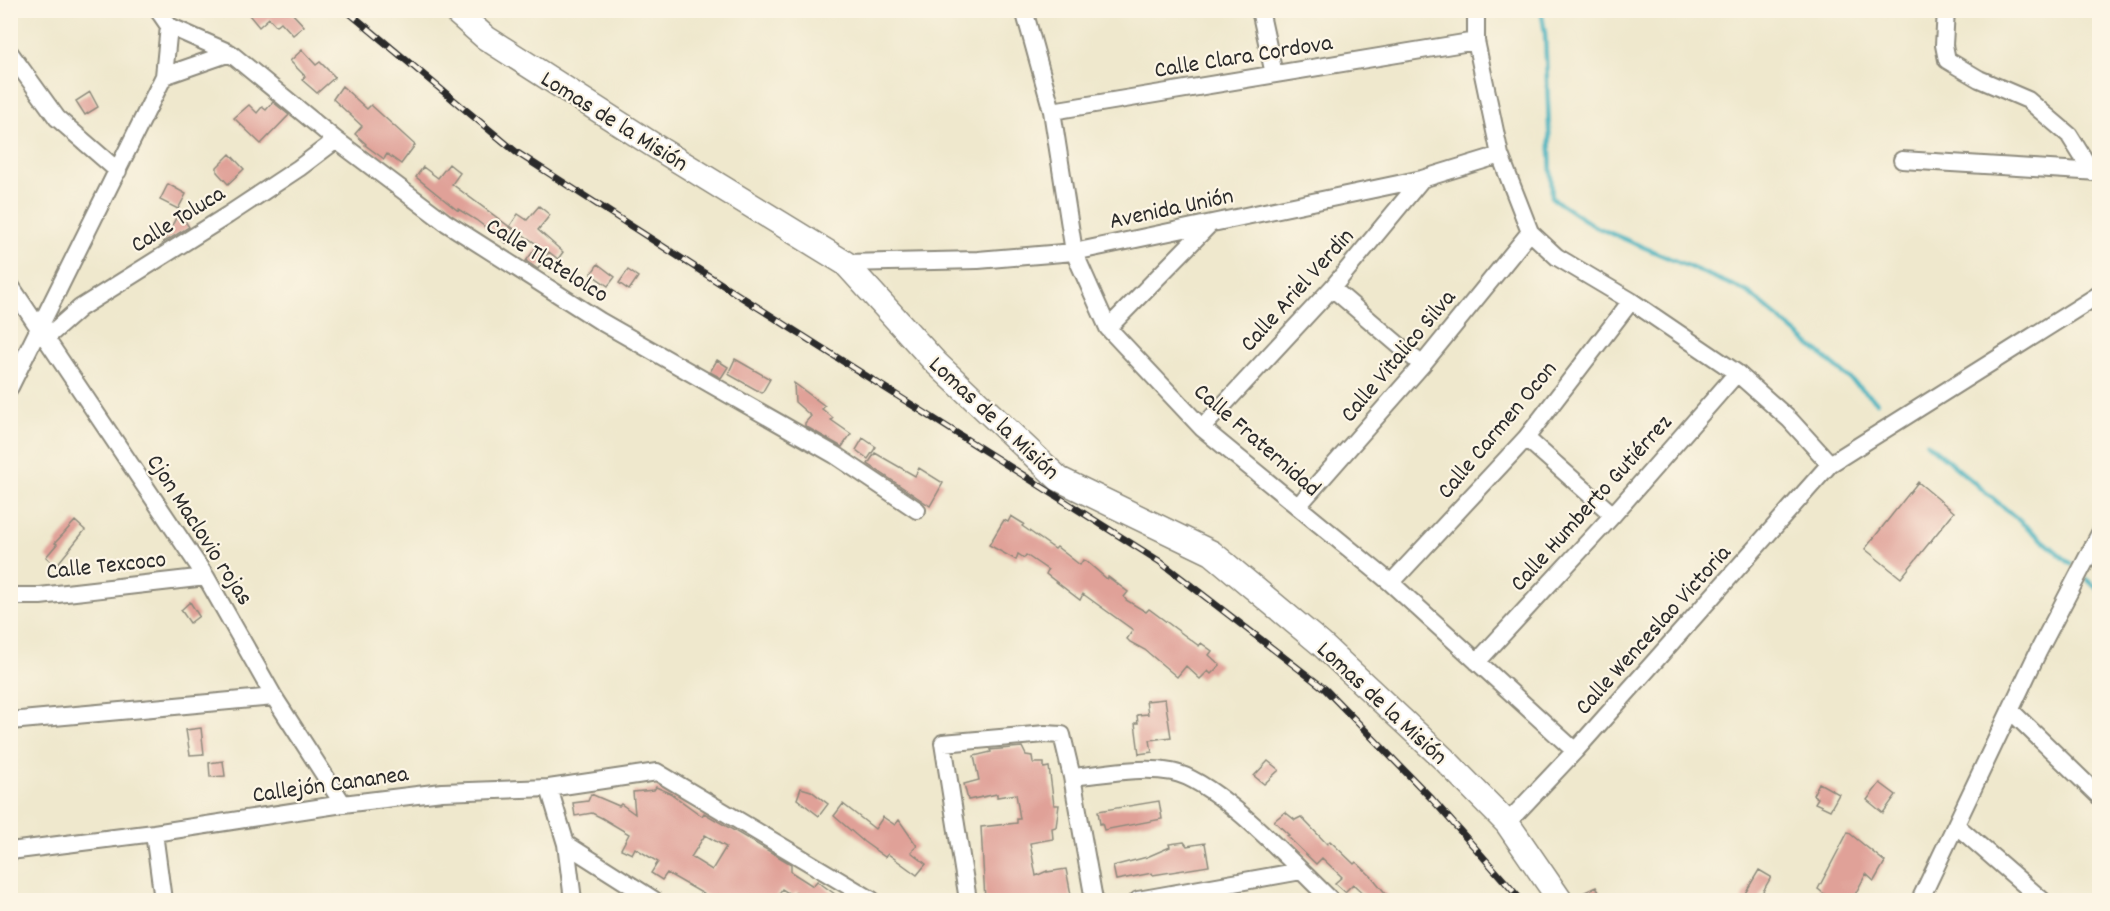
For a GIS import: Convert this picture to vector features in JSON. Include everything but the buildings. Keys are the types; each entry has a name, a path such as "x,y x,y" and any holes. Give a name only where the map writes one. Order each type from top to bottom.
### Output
{"street":[{"path":"10,387 43,334 164,76 169,26 158,10"},
{"name":"Lomas de la Misión","path":"454,10 495,44 845,263 936,363 1059,479 1212,553 1321,644 1447,762 1507,824 1560,900"},
{"name":"Calle Fraternidad","path":"1024,10 1052,111 1074,252 1108,328 1202,428 1391,583 1575,751"},
{"path":"1260,10 1274,74"},
{"path":"1476,10 1476,41 1500,155 1530,232 1557,257 1631,301 1737,373 1790,420 1830,464"},
{"path":"1946,10 1944,45 1947,60 1979,79 2028,100 2070,135 2096,172"},
{"name":"Calle Tlatelolco","path":"169,26 230,54 336,140 454,228 600,321 835,455 917,510"},
{"name":"Calle Clara Cordova","path":"1052,111 1476,41"},
{"path":"10,53 57,118 118,171"},
{"path":"164,76 230,54"},
{"name":"Calle Toluca","path":"43,334 299,168 336,140"},
{"name":"Avenida Unión","path":"845,263 978,260 1074,252 1422,179 1500,155"},
{"path":"1902,160 2096,172"},
{"name":"Calle Ariel Verdin","path":"1202,428 1332,288 1422,179"},
{"path":"1108,328 1209,225"},
{"name":"Calle Vitalico Silva","path":"1298,506 1422,365 1530,232"},
{"name":"Cjon Maclovio rojas","path":"10,285 206,577 274,697 343,804"},
{"path":"1332,288 1422,365"},
{"name":"Calle Wenceslao Victoria","path":"1507,824 1575,751 1830,464 2100,294"},
{"name":"Calle Carmen Ocon","path":"1391,583 1526,438 1631,301"},
{"name":"Calle Humberto Gutiérrez","path":"1477,662 1613,515 1737,373"},
{"path":"1526,438 1613,515"},
{"path":"1920,900 2038,652 2100,533"},
{"name":"Calle Texcoco","path":"10,596 40,596 206,577"},
{"path":"10,721 274,697"},
{"path":"2010,710 2100,797"},
{"path":"968,900 943,743 1046,734 1062,735 1072,777 1094,900"},
{"path":"1072,777 1147,770 1174,772 1202,785 1250,821 1330,900"},
{"name":"Callejón Cananea","path":"10,851 154,833 343,804 442,792 549,788 657,772 873,900"},
{"path":"549,788 566,844 573,900"},
{"path":"1957,826 2042,900"},
{"path":"154,833 163,900"},
{"path":"566,844 654,900"},
{"path":"1138,900 1301,871"}],"waterway":[{"path":"1541,10 1545,33 1552,198 1594,226 1748,292 1877,402"},
{"path":"1927,443 2071,564"},
{"path":"2088,580 2100,591"}],"railway":[{"path":"346,10 516,152 1159,561 1325,689 1432,799 1521,900"}]}
